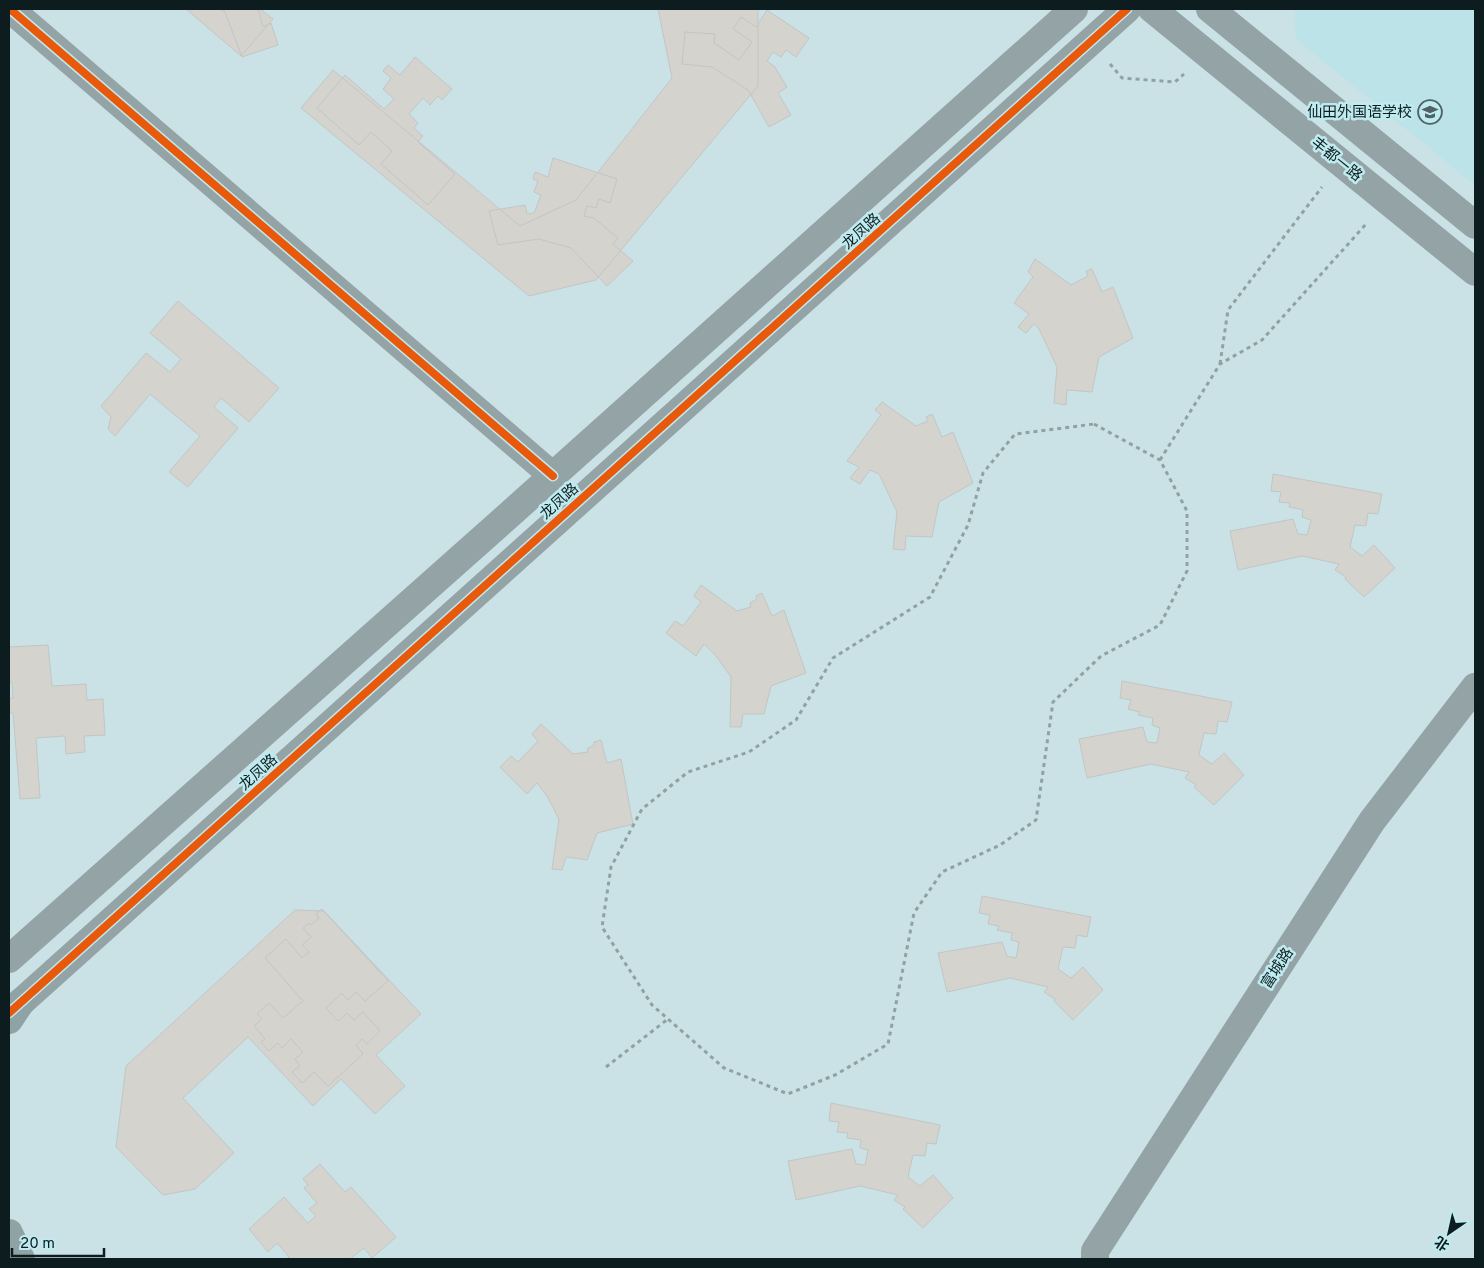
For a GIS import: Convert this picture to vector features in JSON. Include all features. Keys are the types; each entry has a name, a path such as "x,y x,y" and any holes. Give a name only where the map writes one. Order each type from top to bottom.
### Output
{"main road":[{"path":"9,1233 21,1259"}],"street":[{"path":"10,9 553,476"},
{"name":"龙凤路","path":"9,959 553,476 1074,9"},
{"name":"龙凤路","path":"13,1012 1127,9"},
{"name":"丰都一路","path":"1152,9 1475,272"},
{"path":"1210,9 1475,225"},
{"name":"富城路","path":"1095,1259 1095,1252 1372,821 1475,687"}],"path":[{"path":"1160,460 1220,364 1228,310 1341,162"},
{"path":"1220,364 1262,340 1387,200"},
{"path":"1094,424 1160,460 1187,511 1187,571 1160,625 1101,656 1053,702 1036,820 1000,845 942,872 914,913 888,1044 835,1075 788,1094 724,1068 652,1005 602,927 611,867 642,809 688,772 749,752 796,720 833,658 930,597 968,525 983,473 1015,434 1094,424"},
{"path":"606,1067 668,1019"}],"shaded area":[{"name":"仙田外国语学校","path":"1294,9 1475,9 1475,185 1296,39"}],"building":[{"path":"186,9 260,9 273,19 241,56"},
{"path":"221,9 258,9 263,27 271,23 278,45 242,57 225,12"},
{"path":"658,9 758,9 758,86 596,280 529,296 301,108 333,70 520,226 576,200 672,78"},
{"path":"767,10 809,38 796,57 786,50 781,57 773,52 767,61 775,67 787,87 778,93 791,115 769,127 748,90 712,67 682,64 685,32 715,34 714,43 739,60 752,42 733,29 741,17 756,27"},
{"path":"415,57 452,89 442,100 438,96 430,105 423,98 409,114 418,123 414,128 423,136 418,142 455,174 428,205 381,164 392,151 371,132 359,145 317,108 345,75 384,109 394,99 383,89 391,78 383,71 388,65 400,75"},
{"path":"553,158 617,179 610,203 599,199 596,208 587,206 584,216 594,218 618,238 613,244 633,261 607,286 571,248 539,239 498,245 489,211 525,205 527,214 534,213 541,195 534,192 538,181 533,179 535,172 548,177"},
{"path":"1035,259 1071,285 1088,276 1086,271 1092,269 1102,292 1113,287 1133,338 1099,357 1092,392 1067,390 1066,405 1054,403 1057,367 1039,329 1034,324 1026,333 1018,327 1029,314 1014,303 1033,277 1028,272"},
{"path":"178,301 279,388 249,422 221,398 214,407 238,428 188,487 169,472 200,436 150,394 115,436 108,429 111,417 101,406 146,353 170,372 181,359 150,333"},
{"path":"882,402 916,426 928,421 926,417 932,414 942,437 953,432 973,483 939,502 932,537 906,536 905,550 893,549 897,512 879,474 870,470 860,484 850,478 859,467 847,461 881,415 875,410"},
{"path":"1273,474 1382,494 1378,514 1368,513 1366,526 1355,525 1350,547 1362,556 1374,545 1395,568 1364,597 1345,579 1346,577 1335,570 1339,564 1302,556 1238,570 1230,531 1293,519 1298,534 1307,535 1311,520 1302,517 1303,510 1289,507 1290,503 1279,502 1281,492 1271,491"},
{"path":"701,585 737,611 751,607 750,603 757,599 756,596 762,593 772,616 784,610 806,673 771,686 764,714 743,714 741,727 730,727 731,677 716,656 704,644 696,656 666,633 675,621 683,626 701,602 694,596"},
{"path":"48,645 52,686 86,684 87,700 103,699 105,735 84,736 85,752 66,754 65,736 36,738 40,798 20,799 13,713 9,713 9,698 13,698 12,682 9,682 9,647"},
{"path":"1122,681 1232,702 1227,722 1218,721 1216,734 1204,733 1199,755 1212,764 1224,753 1244,775 1214,805 1194,787 1196,785 1185,778 1189,772 1151,764 1087,778 1079,739 1143,727 1147,742 1157,743 1160,728 1152,725 1153,718 1138,715 1140,712 1128,709 1131,700 1120,698"},
{"path":"541,724 573,754 588,752 587,749 594,745 594,742 601,740 607,763 621,759 633,824 597,833 587,860 566,857 562,870 552,869 559,819 547,796 537,783 527,794 500,767 511,756 518,762 538,741 532,734"},
{"path":"982,896 1091,917 1087,937 1077,935 1075,948 1063,947 1058,969 1071,978 1083,967 1103,990 1073,1020 1054,1001 1055,999 1044,992 1048,987 1010,978 947,992 938,953 1002,942 1007,956 1016,958 1019,942 1011,940 1012,933 997,930 999,926 988,924 990,915 979,913"},
{"path":"322,909 388,981 365,1001 356,992 348,1000 342,993 326,1008 338,1021 347,1013 354,1020 363,1012 380,1031 367,1044 362,1039 356,1045 363,1054 328,1086 314,1072 302,1083 292,1072 300,1066 295,1059 303,1052 291,1039 282,1048 278,1043 269,1051 261,1042 265,1039 254,1026 262,1019 257,1014 269,1003 283,1018 303,1001 265,958 286,939 302,958 309,952 302,945 311,937 303,928 309,923 311,925 319,918 316,914"},
{"path":"295,910 324,911 421,1014 376,1055 405,1086 375,1114 341,1079 313,1106 248,1037 183,1098 234,1153 195,1189 163,1195 116,1147 126,1066"},
{"path":"831,1103 940,1125 936,1144 927,1143 925,1156 913,1155 908,1177 920,1186 933,1175 953,1198 923,1228 903,1209 905,1207 894,1200 898,1195 860,1186 796,1200 788,1161 852,1149 856,1164 865,1165 868,1150 860,1148 861,1140 847,1138 848,1133 837,1132 839,1122 829,1121"},
{"path":"320,1164 345,1192 351,1187 396,1237 372,1258 364,1248 350,1259 286,1259 289,1257 277,1243 268,1252 249,1229 284,1197 308,1223 316,1216 309,1209 317,1203 304,1188 308,1185 303,1179"}],"cycle path":[{"path":"10,9 553,476"},
{"path":"9,1013 1127,9"}],"place":[{"name":"仙田外国语学校","path":"1430,112"}]}
